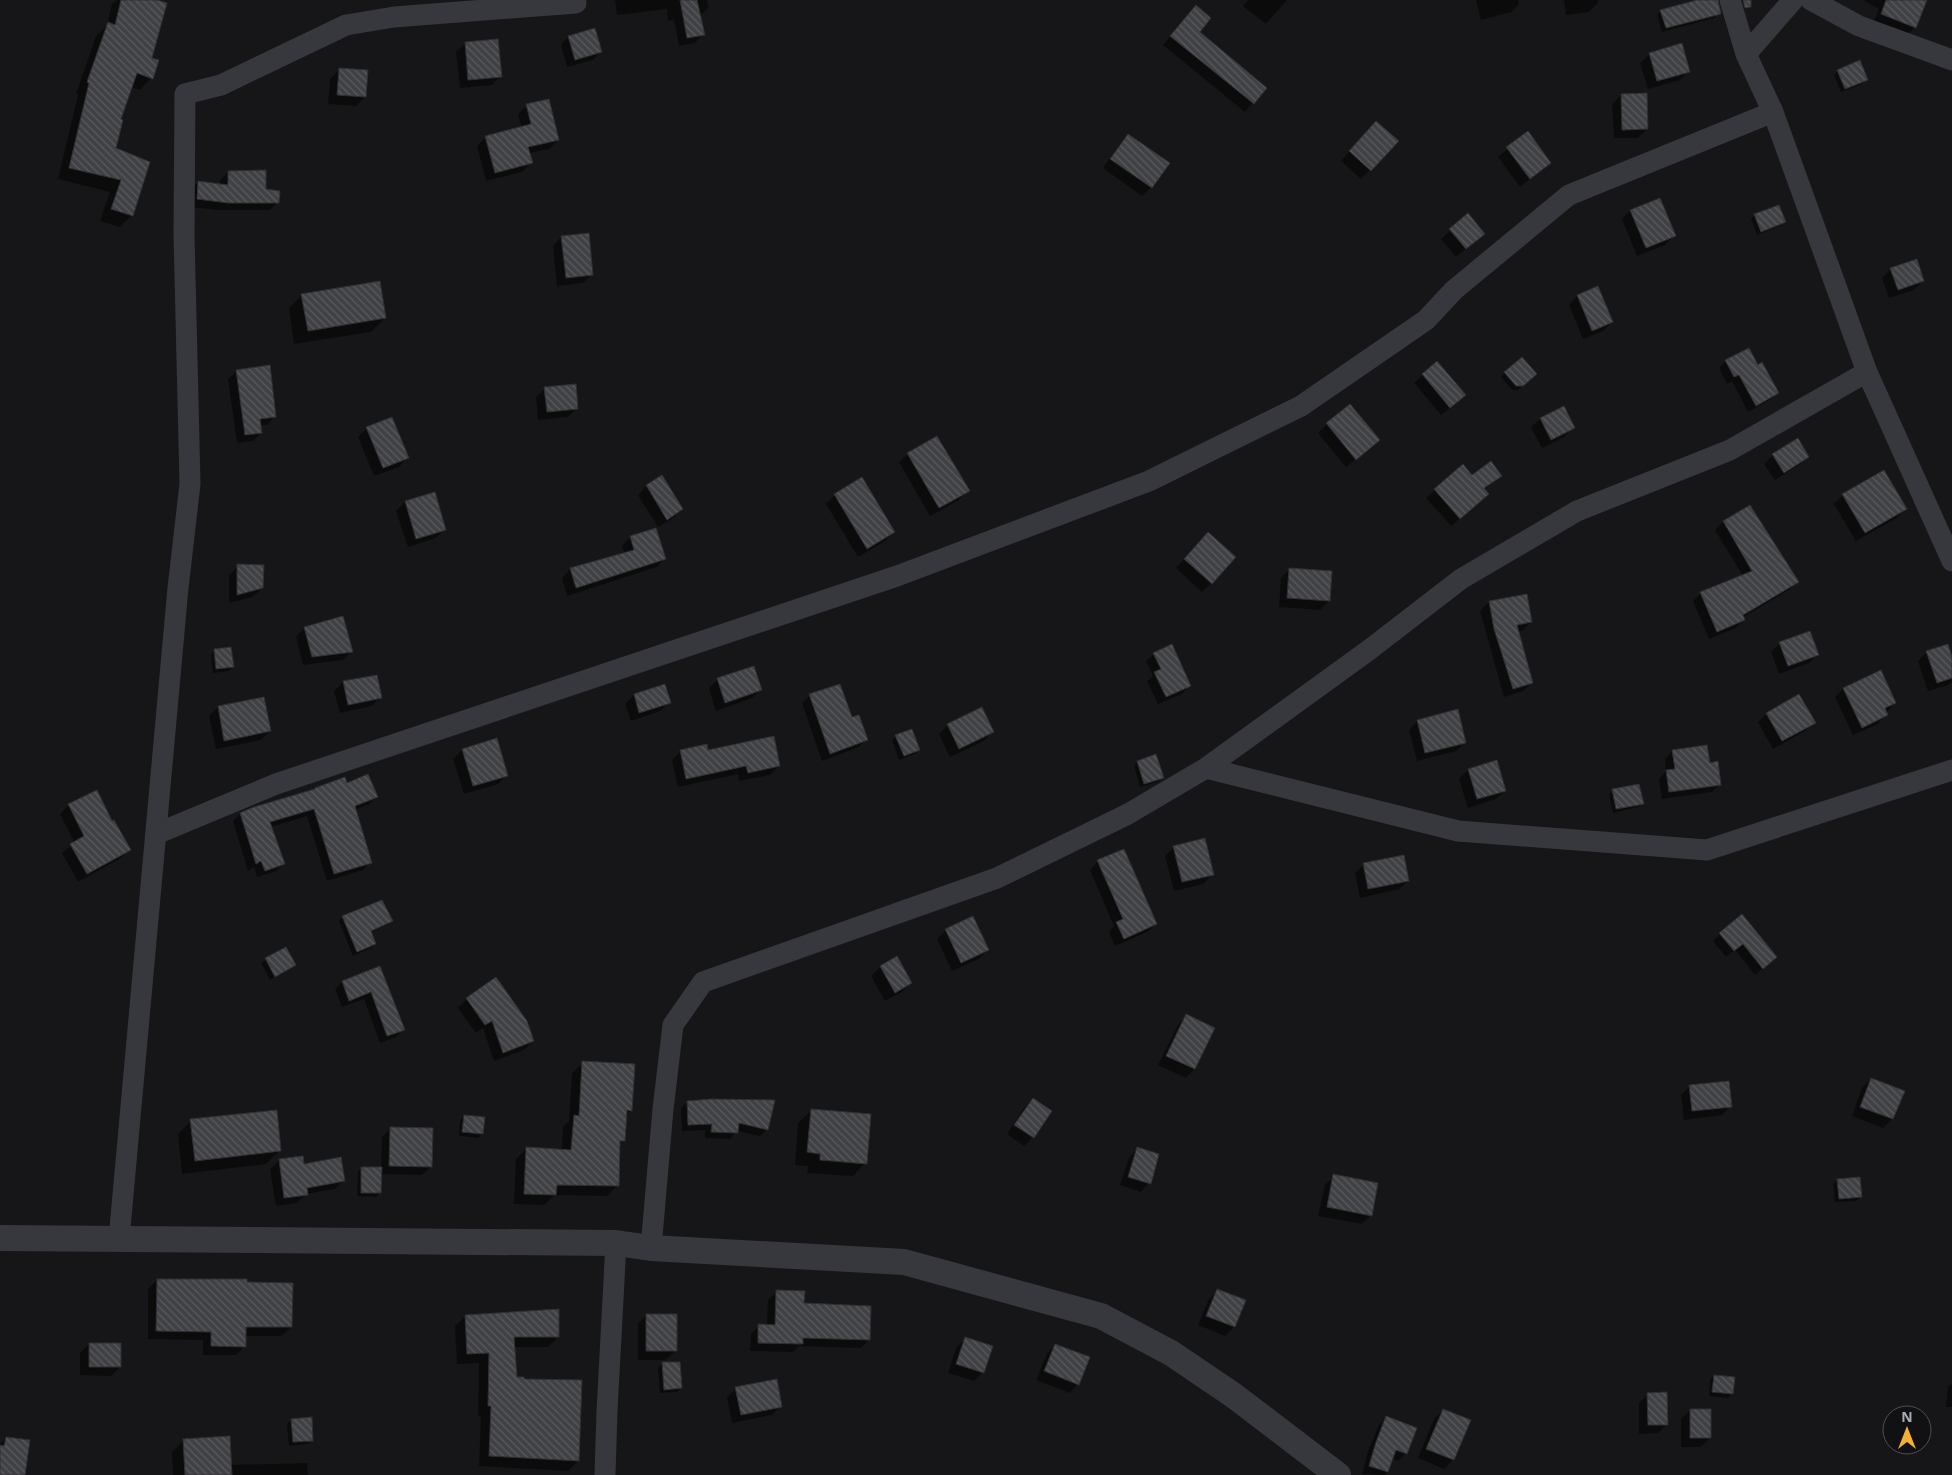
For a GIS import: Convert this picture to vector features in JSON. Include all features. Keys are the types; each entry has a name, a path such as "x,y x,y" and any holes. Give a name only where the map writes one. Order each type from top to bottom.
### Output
{"street":[{"path":"1730,0 1746,54 1773,112 1867,372 1952,561"},
{"path":"1746,54 1793,0"},
{"path":"1811,0 1859,26 1952,60"},
{"path":"119,1239 178,588 190,484 184,234 186,94 221,85 346,25 394,17 576,4"},
{"path":"156,834 276,784 897,576 1149,482 1301,406 1426,320 1454,290 1569,195 1773,112"},
{"path":"651,1248 663,1109 673,1025 703,982 998,878 1128,814 1206,768 1369,650 1461,579 1578,511 1730,450 1867,372"},
{"path":"1206,768 1458,831 1707,850 1952,770"},
{"path":"0,1238 333,1239 616,1243 651,1248 904,1262 1101,1316 1171,1353 1233,1395 1338,1475"},
{"path":"605,1475 606,1411 616,1243"}],"building":[{"path":"121,0 157,0 167,3 152,58 159,60 153,79 137,73 121,119 123,120 116,148 150,162 133,216 111,209 121,180 69,168 89,83 87,82 108,22 115,25"},
{"path":"680,0 697,0 705,35 687,38"},
{"path":"1697,0 1718,0 1721,14 1666,28 1660,10"},
{"path":"1743,0 1751,0 1751,7 1745,8"},
{"path":"1886,0 1927,0 1916,28 1881,14"},
{"path":"1196,5 1211,18 1200,32 1267,88 1254,104 1170,36"},
{"path":"595,28 602,52 575,60 568,36"},
{"path":"498,39 502,77 468,80 465,42"},
{"path":"1682,43 1690,72 1657,81 1649,53"},
{"path":"1860,60 1868,80 1845,89 1837,70"},
{"path":"339,68 368,70 366,97 337,95"},
{"path":"1647,93 1648,129 1622,130 1621,94"},
{"path":"549,99 559,140 528,147 533,163 495,173 485,136 531,124 526,104"},
{"path":"1376,121 1399,141 1371,171 1349,151"},
{"path":"1528,131 1551,163 1530,179 1506,147"},
{"path":"1128,134 1170,163 1152,188 1110,159"},
{"path":"266,170 266,189 280,191 279,203 228,203 197,199 198,181 228,185 228,171"},
{"path":"1660,198 1676,236 1646,248 1630,210"},
{"path":"1779,205 1786,222 1761,232 1754,214"},
{"path":"1468,213 1485,234 1466,249 1449,229"},
{"path":"589,233 593,275 566,278 561,236"},
{"path":"1917,259 1924,281 1898,290 1890,268"},
{"path":"380,281 386,318 308,331 301,294"},
{"path":"1598,286 1613,322 1592,331 1577,295"},
{"path":"1749,348 1758,365 1762,362 1779,393 1756,406 1739,375 1734,377 1725,360"},
{"path":"1522,357 1537,374 1523,386 1516,386 1504,372"},
{"path":"1437,361 1466,395 1450,408 1422,374"},
{"path":"270,365 276,417 260,419 262,433 245,435 236,370"},
{"path":"576,384 578,409 547,412 544,387"},
{"path":"1350,404 1380,440 1356,460 1326,423"},
{"path":"1564,406 1575,428 1551,440 1540,418"},
{"path":"392,417 409,458 383,468 366,427"},
{"path":"937,436 970,491 939,508 907,453"},
{"path":"1798,438 1809,457 1784,473 1772,454"},
{"path":"1491,461 1502,476 1484,488 1489,494 1460,519 1434,489 1463,464 1472,475"},
{"path":"1884,470 1907,509 1865,533 1842,494"},
{"path":"662,475 683,509 667,520 646,485"},
{"path":"862,477 895,532 867,549 834,494"},
{"path":"435,492 446,530 416,539 405,501"},
{"path":"1750,505 1799,582 1743,615 1745,620 1717,632 1700,592 1752,571 1723,521"},
{"path":"656,528 666,559 576,588 570,568 634,550 630,536"},
{"path":"1208,532 1236,557 1212,584 1184,559"},
{"path":"237,564 264,565 263,588 237,595"},
{"path":"1289,568 1332,571 1330,601 1287,598"},
{"path":"1527,594 1532,622 1517,625 1533,683 1513,689 1494,629 1489,601"},
{"path":"343,616 353,652 312,657 304,627"},
{"path":"1810,631 1819,655 1788,666 1779,642"},
{"path":"1172,644 1191,686 1166,697 1154,672 1161,669 1153,653"},
{"path":"1948,644 1952,657 1952,678 1937,683 1926,651"},
{"path":"231,647 234,667 216,669 214,649"},
{"path":"754,666 762,690 725,703 717,678"},
{"path":"1881,670 1896,703 1885,708 1888,715 1862,728 1843,688"},
{"path":"377,675 382,698 348,705 343,681"},
{"path":"665,684 671,703 639,713 634,694"},
{"path":"840,684 852,717 859,715 868,740 830,754 809,694"},
{"path":"1799,694 1816,723 1782,741 1766,713"},
{"path":"264,697 271,731 224,741 218,706"},
{"path":"982,707 994,732 959,749 947,724"},
{"path":"1458,709 1466,743 1425,753 1417,720"},
{"path":"912,729 920,750 904,756 895,735"},
{"path":"774,736 780,766 748,773 746,766 686,779 680,750 707,744 708,750"},
{"path":"497,738 508,776 473,786 462,749"},
{"path":"1707,745 1710,763 1718,761 1721,785 1669,792 1666,770 1675,769 1672,750"},
{"path":"1156,754 1164,778 1144,784 1137,761"},
{"path":"1497,760 1506,791 1477,799 1468,769"},
{"path":"368,774 378,797 355,806 372,863 334,874 314,809 270,822 285,864 265,871 261,861 256,864 240,813 315,789 345,777 347,783"},
{"path":"1639,784 1644,804 1616,809 1612,789"},
{"path":"97,790 112,821 114,820 131,850 87,874 70,844 84,836 68,804"},
{"path":"1205,838 1214,875 1182,882 1173,846"},
{"path":"1124,849 1157,924 1124,939 1116,922 1123,919 1097,860"},
{"path":"1404,855 1409,881 1368,889 1363,863"},
{"path":"382,900 393,921 371,931 376,944 357,952 342,916"},
{"path":"1742,914 1777,957 1763,969 1743,944 1734,951 1719,933"},
{"path":"973,916 989,950 961,963 945,929"},
{"path":"286,947 296,965 275,977 265,958"},
{"path":"897,956 912,983 895,993 880,966"},
{"path":"380,966 405,1030 387,1036 371,992 349,1001 342,981"},
{"path":"496,977 527,1021 534,1041 503,1053 492,1021 485,1025 466,998"},
{"path":"1186,1014 1215,1028 1195,1069 1166,1056"},
{"path":"582,1061 635,1064 632,1111 627,1110 625,1141 620,1141 619,1186 557,1185 556,1195 524,1194 526,1147 571,1150 574,1115 579,1116"},
{"path":"1871,1078 1905,1091 1893,1119 1860,1107"},
{"path":"1729,1081 1732,1107 1692,1111 1689,1085"},
{"path":"1033,1098 1052,1111 1034,1138 1014,1125"},
{"path":"712,1099 775,1100 768,1130 739,1123 738,1133 711,1132 712,1124 688,1125 687,1101"},
{"path":"811,1109 871,1114 867,1164 820,1160 820,1154 807,1152"},
{"path":"277,1110 281,1151 195,1161 190,1119"},
{"path":"464,1115 485,1117 483,1134 462,1132"},
{"path":"390,1127 433,1128 432,1167 389,1166"},
{"path":"1137,1147 1159,1154 1151,1184 1128,1177"},
{"path":"303,1156 304,1164 341,1157 345,1181 307,1188 308,1195 284,1198 279,1159"},
{"path":"361,1167 382,1167 381,1193 361,1193"},
{"path":"1333,1174 1378,1183 1372,1216 1327,1207"},
{"path":"1860,1177 1862,1197 1839,1199 1837,1179"},
{"path":"157,1279 247,1279 247,1282 293,1283 292,1327 246,1327 246,1347 211,1346 211,1332 156,1331"},
{"path":"1217,1289 1246,1300 1235,1327 1206,1316"},
{"path":"776,1290 805,1291 804,1303 871,1306 870,1340 803,1338 803,1344 758,1343 758,1324 775,1325"},
{"path":"559,1309 559,1337 514,1337 517,1377 524,1377 524,1379 582,1380 579,1461 489,1456 491,1406 488,1406 489,1353 467,1354 465,1315"},
{"path":"646,1314 677,1314 677,1351 646,1351"},
{"path":"965,1337 993,1346 984,1373 956,1364"},
{"path":"89,1343 121,1343 121,1367 89,1367"},
{"path":"1055,1344 1090,1357 1079,1385 1044,1371"},
{"path":"662,1362 680,1362 682,1388 664,1390"},
{"path":"1714,1375 1735,1377 1733,1394 1712,1392"},
{"path":"777,1379 782,1407 741,1415 735,1387"},
{"path":"1667,1392 1668,1425 1648,1425 1647,1393"},
{"path":"1443,1409 1471,1420 1454,1460 1426,1449"},
{"path":"1690,1409 1711,1409 1711,1438 1690,1438"},
{"path":"1386,1416 1417,1428 1407,1454 1396,1450 1388,1472 1369,1466"},
{"path":"312,1417 313,1441 293,1442 291,1419"},
{"path":"230,1436 232,1475 185,1475 183,1439"},
{"path":"6,1437 30,1440 25,1475 0,1475 0,1445 4,1446"}]}
